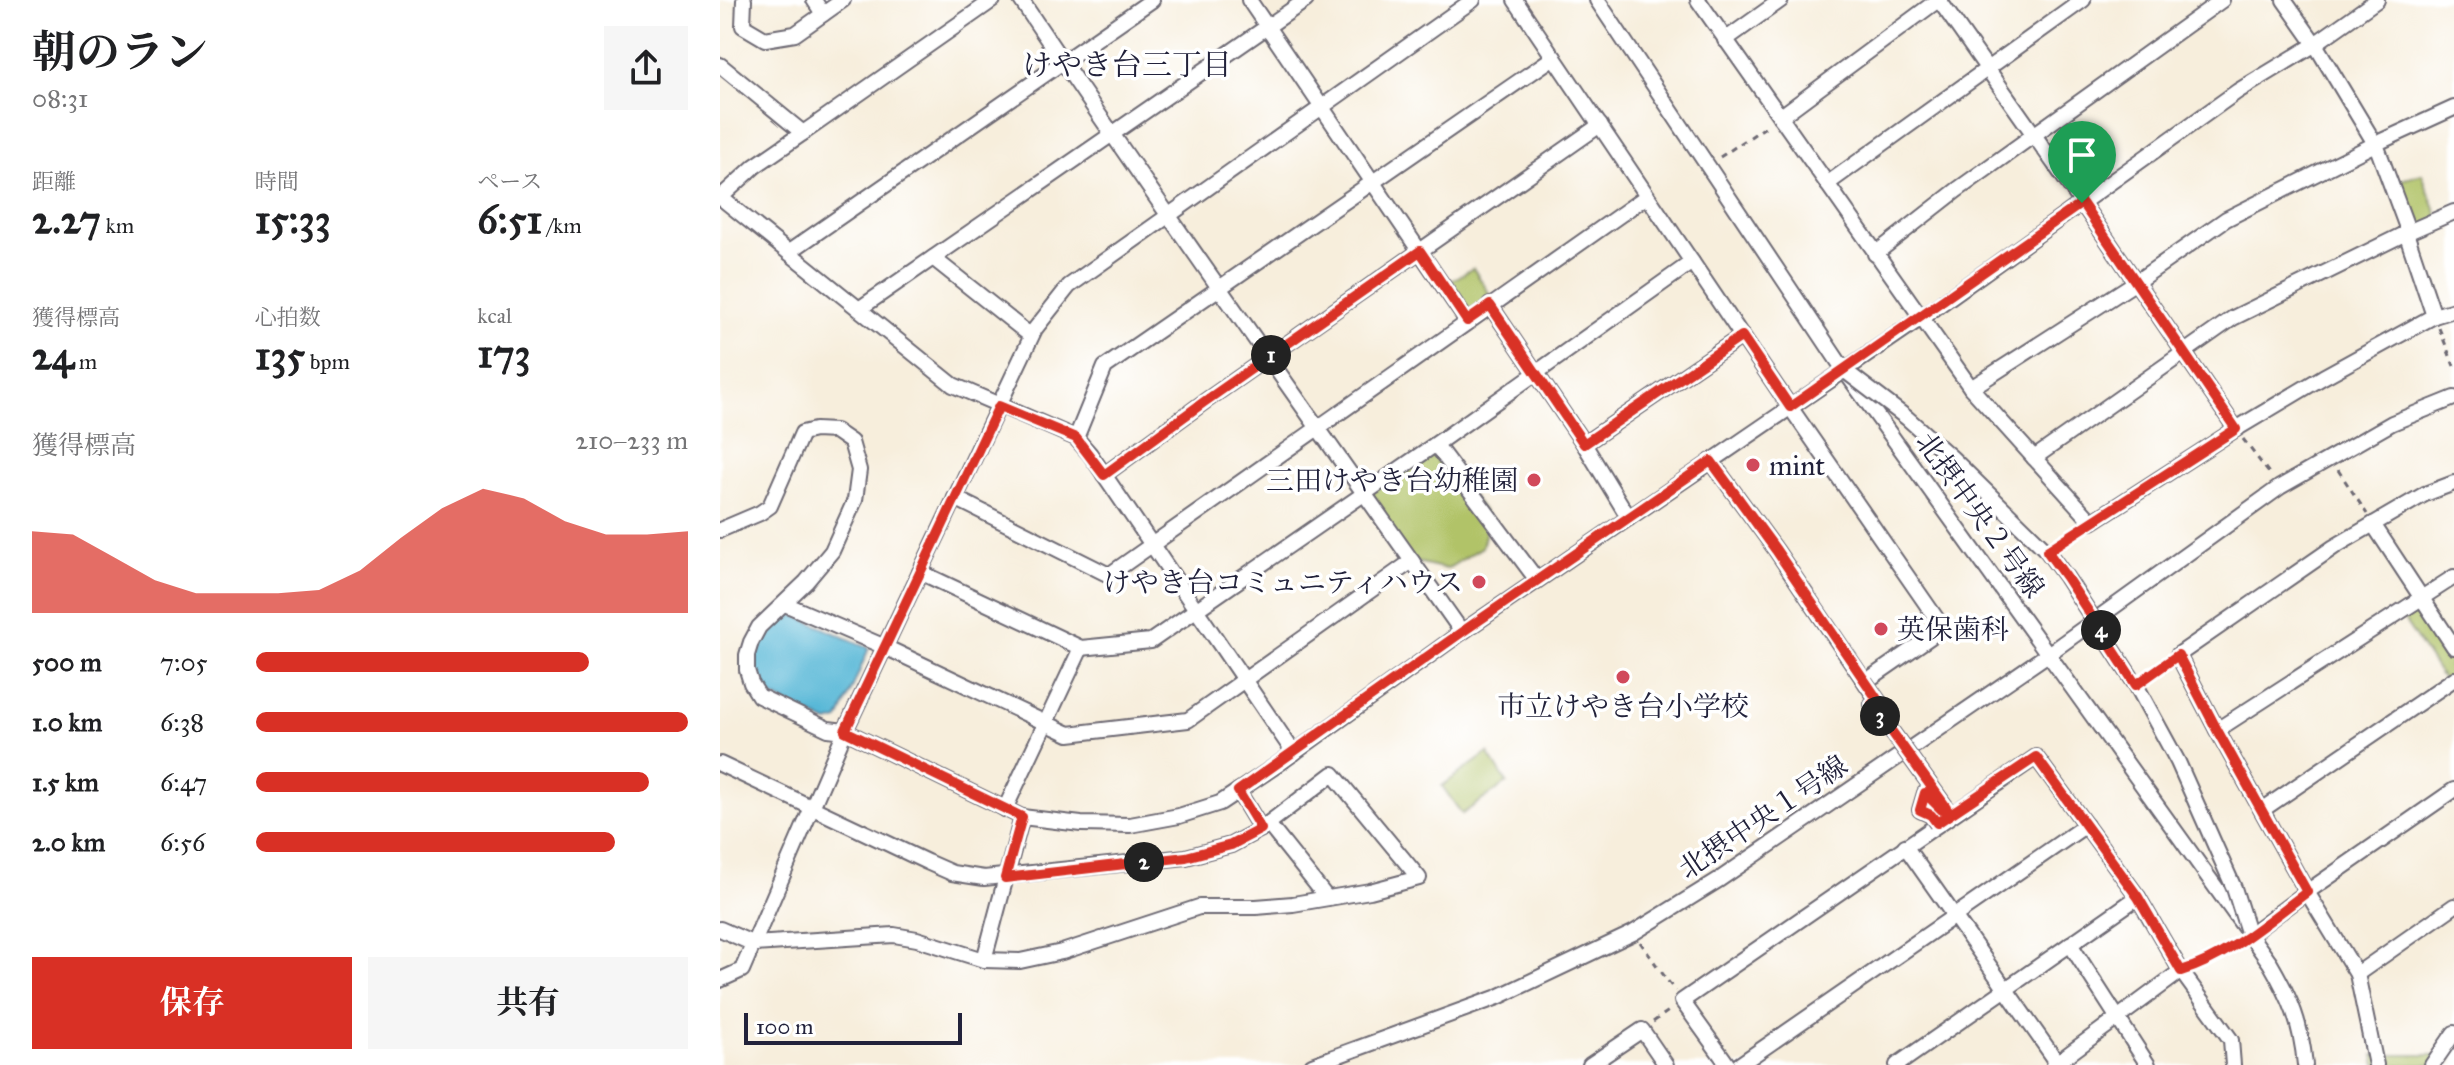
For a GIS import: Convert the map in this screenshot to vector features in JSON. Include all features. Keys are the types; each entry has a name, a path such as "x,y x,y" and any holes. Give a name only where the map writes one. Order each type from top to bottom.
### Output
{"street":[{"path":"744,0 743,26 765,39 795,34 843,0"},
{"path":"814,0 823,14"},
{"path":"993,0 755,166 720,197 953,385 1076,438 1294,753"},
{"path":"1021,0 1112,135 1462,632"},
{"path":"789,252 1152,0"},
{"path":"1249,0 1467,321"},
{"path":"859,309 1306,0"},
{"path":"720,980 742,970 845,731 1035,329 1069,286 1473,0"},
{"path":"1515,0 1943,628 1865,682"},
{"name":"北摂中央２号線","path":"1597,0 1844,370 2270,963 2299,1021 2305,1065"},
{"path":"1698,0 1971,388 2092,522 2323,377 2434,316 2454,310"},
{"path":"1725,40 1781,0"},
{"path":"1780,117 1938,0 2082,203 2236,429"},
{"path":"1827,184 2083,0"},
{"path":"1875,254 1957,190 2222,0"},
{"path":"2284,0 2315,44 2375,144 2406,225 2434,316"},
{"path":"720,530 770,506 802,433 835,431 851,442 859,470 855,500 832,551 785,604 759,627 751,642 747,670 759,696 828,729 845,731 1022,817 1081,824 1130,825 1192,812 1220,803 1294,753 1462,632 1921,318 2238,91 2315,44 2377,0"},
{"path":"1076,438 1105,367 1554,57"},
{"path":"720,65 803,133"},
{"path":"1971,388 2136,282 2226,219 2454,108"},
{"path":"1104,475 1600,125"},
{"path":"955,498 1109,575 1647,196"},
{"path":"2034,458 2233,318 2454,212"},
{"path":"933,258 1031,336"},
{"path":"920,572 1081,648 1151,641 1436,445 1692,262"},
{"path":"1490,305 1584,444 1629,518"},
{"path":"1584,444 1742,336"},
{"path":"1844,370 1930,438 2047,551 2066,577 2136,685 2178,762 2209,827 2249,935 2454,790"},
{"name":"北摂中央１号線","path":"1312,1065 1498,997 1633,933 1720,879 2048,654 2280,487 2392,423 2454,398"},
{"path":"1436,445 1537,580"},
{"path":"1711,461 1776,550 1888,715 1885,717 1875,702 1872,704 1946,807 1942,810 1925,793 1920,810 1931,815 1937,823"},
{"path":"2376,1065 2357,974 2307,892 2178,655 2334,547 2425,494 2454,483"},
{"path":"2373,524 2454,647"},
{"path":"785,604 885,647 1069,734 1188,720 1412,561"},
{"path":"2217,730 2454,577"},
{"path":"1005,809 1081,648"},
{"path":"2262,810 2454,679"},
{"path":"1728,1065 1682,1001 2036,757 2138,897 2181,971 2231,1040 2233,1065"},
{"path":"720,764 952,873 984,878 1186,857 1231,845 1264,826 1333,774 1419,878 1327,898 1256,907 1199,907 1062,952 1020,961 984,960 894,935 754,944 720,929"},
{"path":"1238,791 1327,898"},
{"path":"984,960 1022,817"},
{"path":"1739,1065 2086,825"},
{"path":"1905,846 2057,1064 2181,971"},
{"path":"1897,1065 2138,897"},
{"path":"2357,974 2454,906"},
{"path":"2070,944 2148,1065"},
{"path":"1590,1065 1642,1030 1666,1065"},
{"path":"2432,1065 2454,1033"}],"path":[{"path":"1706,166 1780,117"},
{"path":"2434,316 2454,366"},
{"path":"2236,429 2280,487"},
{"path":"2330,457 2373,524"},
{"path":"2047,551 2092,522"},
{"path":"2136,685 2178,655"},
{"path":"1633,933 1682,1001 1642,1030"},
{"path":"2181,971 2196,967 2249,935"}],"green space":[{"path":"2422,174 2439,219 2416,230 2390,183"},
{"path":"1473,268 1495,302 1475,316 1461,313 1443,286"},
{"path":"1436,445 1489,519 1482,547 1447,569 1412,561 1364,494"},
{"path":"2408,606 2423,608 2434,623 2438,637 2450,648 2452,658 2449,667 2454,676 2446,684 2399,612"},
{"path":"1488,753 1507,783 1462,814 1442,786"},
{"path":"2374,1055 2439,1055 2432,1065 2376,1065"}],"water":[{"path":"785,611 869,648 839,720 828,723 767,694 755,679 752,660 761,634"}],"place":[{"name":"mint","path":"1753,465"},
{"name":"三田けやき台幼稚園","path":"1534,480"},
{"name":"けやき台コミュニティハウス","path":"1479,582"},
{"name":"英保歯科","path":"1881,629"},
{"name":"市立けやき台小学校","path":"1623,677"}],"district":[{"name":"けやき台三丁目","path":"1127,65"}],"route":[{"path":"2082,203 2236,429 2047,551 2136,685 2178,655 2307,892 2249,935 2196,967 2181,971 2138,897 2036,757 1937,823 1931,815 1920,810 1925,793 1942,810 1946,807 1872,704 1875,702 1885,717 1888,715 1776,550 1711,461 1238,791 1261,829 1231,845 1186,857 1005,878 1022,817 845,731 999,406 1076,438 1104,475 1420,251 1467,321 1490,305 1584,444 1742,336 1790,407 2082,203"}]}
